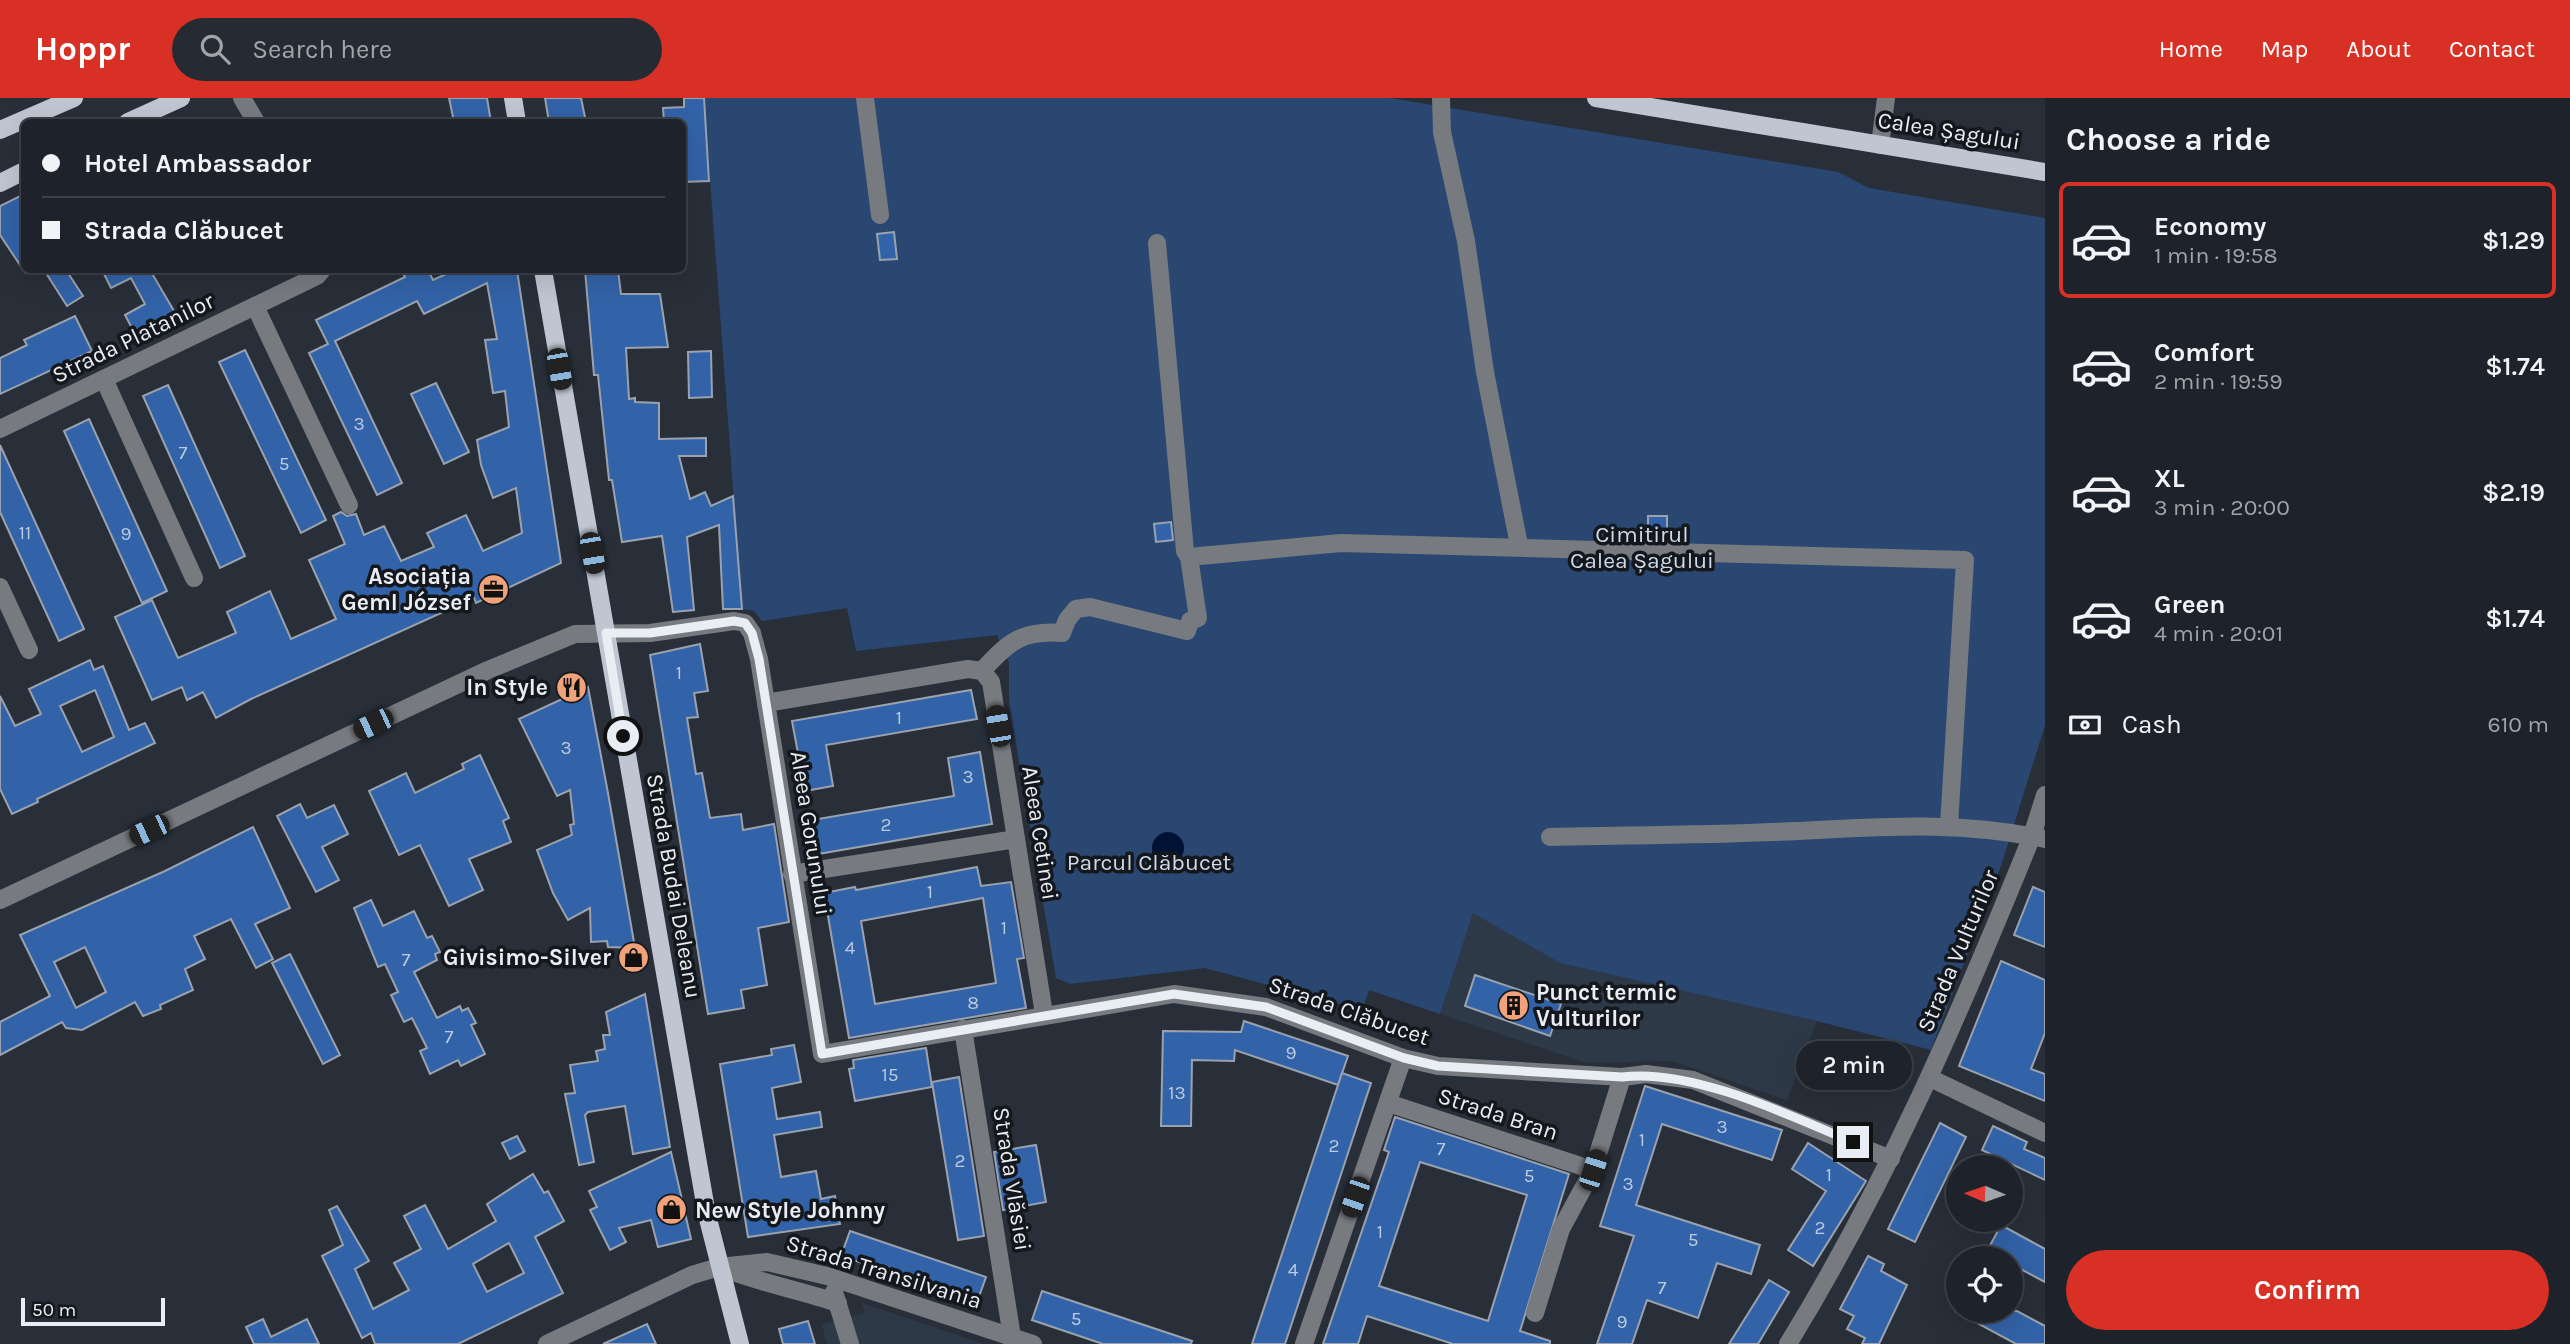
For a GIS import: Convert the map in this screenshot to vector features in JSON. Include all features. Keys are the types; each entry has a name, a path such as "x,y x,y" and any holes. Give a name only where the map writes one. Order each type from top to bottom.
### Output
{"main road":[{"path":"25,119 74,98"},
{"path":"135,119 181,98"},
{"path":"513,98 516,119"},
{"name":"Calea Șagului","path":"1596,98 2045,172"},
{"path":"0,130 21,121"},
{"path":"0,183 21,172"},
{"name":"Strada Budai Deleanu","path":"543,273 707,1215 740,1344"}],"street":[{"path":"242,98 254,119"},
{"path":"865,98 880,215"},
{"path":"1441,98 1443,132 1466,241 1485,372 1519,545"},
{"path":"1880,145 1886,98"},
{"path":"766,703 968,669 982,671 1002,648 1036,631 1062,633 1067,620 1076,609 1090,607 1187,631 1190,621 1198,618 1189,557 1185,551 1176,474 1157,243"},
{"name":"Strada Platanilor","path":"0,429 320,273"},
{"path":"255,306 349,505"},
{"path":"104,379 194,578"},
{"path":"1189,557 1341,543 1519,545 1965,560 1949,826"},
{"path":"0,587 29,650"},
{"name":"Aleea Gorunului","path":"606,633 650,633 734,621 745,623 752,633 759,659 822,1054"},
{"path":"0,900 488,670 567,637 606,633"},
{"name":"Aleea Cetinei","path":"982,671 991,682 1044,1014"},
{"name":"Strada Vulturilor","path":"1788,1344 1835,1268 1930,1077 2039,838 2045,795"},
{"path":"1550,837 1816,830 1891,825 1949,826 2039,838"},
{"path":"792,874 1016,839"},
{"name":"Strada Clăbucet","path":"822,1054 1044,1014 1174,994 1238,1002 1294,1016 1404,1058 1438,1066 1622,1077 1646,1074 1693,1080 1891,1159"},
{"name":"Strada Vlăsiei","path":"963,1029 1012,1337"},
{"path":"1304,1344 1404,1058"},
{"path":"1535,1313 1561,1229 1593,1170 1622,1077"},
{"path":"1930,1077 2045,1133"},
{"name":"Strada Bran","path":"1388,1104 1593,1170"},
{"name":"Strada Transilvania","path":"547,1344 692,1275 719,1267 767,1262 827,1276 1033,1344"},
{"path":"719,1267 762,1283 799,1290 838,1303"},
{"path":"827,1276 850,1344"}],"shaded area":[{"path":"1168,832 1179,837 1184,848 1179,859 1168,864 1157,859 1152,848 1157,837"},
{"path":"1473,912 1560,963 1817,1021 1787,1100 1672,1061 1587,1063 1440,1014"},
{"path":"862,1303 984,1344 827,1344 822,1324 865,1313"}],"green space":[{"name":"Cimitirul Calea Șagului","path":"704,98 1390,98 1838,172 1869,188 2045,218 2045,725 2002,863 1931,1050 1817,1021 1560,963 1473,913 1440,1014 1369,990 1362,1010 1205,968 1070,984 1056,978 1009,702 1009,663 997,635 856,651 847,608 762,621 754,611 742,609"}],"building":[{"path":"449,98 487,98 490,119 453,119"},
{"path":"545,98 581,98 585,119 548,119"},
{"path":"684,98 704,98 709,181 686,182 686,119 664,119 663,108 684,107"},
{"path":"21,196 21,266 0,235 0,206"},
{"path":"894,232 897,259 880,260 877,234"},
{"path":"46,273 68,273 83,296 67,306"},
{"path":"104,273 152,273 177,316 137,338 125,315 145,304 131,278 111,288"},
{"path":"403,273 430,273 433,280 448,273 517,273 561,563 476,603 474,598 251,699 216,718 203,692 187,700 182,687 152,700 115,617 152,600 178,658 236,633 227,612 270,591 291,639 336,619 309,560 345,544 333,516 341,512 347,516 356,514 364,535 384,526 401,561 434,547 427,533 466,515 483,551 522,533 516,488 493,498 481,465 477,440 509,427 505,391 493,393 485,340 497,339 487,283 424,314 417,301 335,341 402,483 377,495 309,353 328,344 316,320 405,277"},
{"path":"585,273 618,273 621,294 660,294 668,347 626,348 629,399 635,398 635,402 659,403 659,439 706,438 706,456 679,456 690,499 705,492 711,506 733,496 742,609 723,609 719,525 687,537 694,610 673,612 662,536 622,542 612,480 609,480 598,375 594,375"},
{"path":"75,316 92,351 0,394 0,358 27,345 24,340"},
{"path":"245,350 326,520 301,533 219,362"},
{"path":"711,351 712,397 689,398 688,352"},
{"path":"436,383 469,452 444,464 411,394"},
{"path":"168,385 245,556 220,568 143,396"},
{"path":"89,419 167,591 142,603 64,431"},
{"path":"0,445 84,629 59,641 0,512"},
{"path":"1648,516 1667,516 1667,540 1648,540"},
{"path":"1171,522 1173,540 1156,542 1154,524"},
{"path":"700,644 708,691 694,693 698,717 687,718 696,774 702,773 710,818 741,814 743,830 774,824 789,922 758,928 767,985 741,990 744,1008 708,1014 650,655"},
{"path":"90,660 94,670 103,666 129,730 145,723 155,743 37,799 38,802 12,814 0,789 0,696 15,726 41,714 29,689","holes":["95,690 114,737 82,752 60,706"]},
{"path":"588,687 635,948 608,947 607,941 591,942 590,908 568,920 553,893 537,850 572,835 570,825 574,824 570,790 557,796 519,719"},
{"path":"971,690 977,719 826,745 833,786 805,791 792,721"},
{"path":"980,752 992,824 818,854 812,820 954,796 948,758"},
{"path":"480,755 509,818 503,821 511,842 469,859 483,890 449,906 420,845 399,855 369,791 406,773 415,793 464,769 462,764"},
{"path":"300,804 307,818 334,805 348,834 322,847 339,880 316,892 277,816"},
{"path":"253,827 290,908 255,924 273,959 256,968 231,919 194,936 205,959 185,969 193,990 160,1005 161,1009 143,1016 135,1002 82,1030 66,1028 62,1022 0,1055 0,1022 50,996 20,935 165,871","holes":["85,947 106,992 76,1008 54,962"]},
{"path":"977,867 981,886 1011,882 1024,958 1017,959 1026,1008 849,1038 824,893 855,887 856,890","holes":["983,898 996,983 875,1004 861,921"]},
{"path":"2033,887 2045,892 2045,947 2014,935"},
{"path":"371,900 383,926 414,911 427,938 432,936 440,952 435,954 437,960 414,972 437,1018 460,1006 462,1011 468,1008 476,1023 471,1025 485,1054 461,1066 458,1060 430,1074 420,1051 427,1048 412,1018 404,1022 391,995 398,992 385,964 378,967 354,908"},
{"path":"290,954 340,1055 323,1064 272,963"},
{"path":"2001,961 2045,980 2045,1033 2031,1069 2045,1074 2045,1101 1959,1066"},
{"name":"Punct termic Vulturilor","path":"1475,975 1561,1004 1550,1036 1465,1006"},
{"path":"645,994 670,1147 633,1154 625,1106 588,1112 585,1115 594,1162 579,1165 565,1094 575,1093 570,1065 598,1061 596,1051 605,1049 603,1035 610,1035 606,1012"},
{"path":"1244,1021 1348,1056 1338,1085 1235,1050 1234,1061 1192,1060 1191,1126 1161,1126 1163,1031 1241,1032"},
{"path":"794,1045 801,1082 772,1088 777,1119 820,1112 822,1127 774,1135 781,1177 816,1171 821,1199 835,1196 840,1224 748,1237 720,1064 772,1055 771,1049"},
{"path":"926,1048 932,1087 855,1101 849,1069 854,1068 853,1060"},
{"path":"1342,1073 1371,1083 1285,1344 1252,1344"},
{"path":"959,1077 984,1236 958,1240 932,1082"},
{"path":"1645,1086 1782,1130 1772,1160 1662,1124 1636,1205 1760,1245 1751,1274 1717,1263 1698,1318 1647,1300 1632,1344 1597,1344 1634,1236 1600,1226"},
{"path":"1395,1117 1569,1174 1520,1331 1550,1341 1550,1344 1453,1344 1367,1316 1358,1344 1323,1344 1389,1152 1384,1150","holes":["1420,1162 1527,1195 1488,1321 1379,1286"]},
{"path":"1940,1123 1966,1137 1957,1155 1946,1155 1946,1178 1915,1242 1888,1229"},
{"path":"1993,1126 2027,1142 2024,1149 2045,1158 2045,1180 2023,1170 2023,1155 1992,1155 1982,1150"},
{"path":"517,1136 525,1151 510,1159 502,1143"},
{"path":"1808,1143 1866,1181 1813,1266 1788,1250 1826,1191 1792,1169"},
{"path":"1036,1145 1046,1202 1003,1210 994,1152"},
{"path":"671,1152 691,1239 658,1247 651,1220 619,1228 626,1242 610,1250 590,1210 597,1207 589,1191"},
{"path":"533,1174 544,1193 548,1191 564,1221 535,1237 563,1293 458,1344 375,1344 371,1333 362,1338 322,1256 343,1245 329,1210 337,1206 369,1261 355,1269 373,1309 409,1290 394,1263 421,1249 404,1216 425,1205 448,1249 496,1221 487,1204","holes":["509,1243 524,1273 487,1292 473,1264"]},
{"path":"850,1231 986,1277 977,1302 841,1256"},
{"path":"1997,1232 2014,1232 2045,1249 2045,1282 2023,1270 2023,1246 1990,1246"},
{"path":"1868,1256 1884,1264 1881,1271 1907,1285 1879,1344 1862,1344 1865,1338 1847,1329 1854,1316 1840,1309"},
{"path":"1769,1280 1789,1292 1758,1344 1729,1344"},
{"path":"1042,1291 1192,1341 1191,1344 1103,1344 1032,1320"},
{"path":"2023,1314 2045,1326 2045,1344 2016,1344 1977,1323 2023,1323"},
{"path":"263,1319 271,1337 307,1319 319,1344 254,1344 246,1327"},
{"path":"808,1321 815,1344 783,1344 779,1329"},
{"path":"647,1324 656,1344 603,1344"}],"place":[{"name":"Asociația Geml József","path":"494,589"},
{"name":"In Style","path":"571,687"},
{"name":"Givisimo-Silver","path":"634,957"},
{"name":"Punct termic Vulturilor","path":"1513,1005"},
{"name":"New Style Johnny","path":"672,1210"}],"route":[{"path":"623,736 606,633 650,633 734,621 745,623 752,633 759,659 822,1054 1044,1014 1174,994 1266,1007 1404,1058 1438,1066 1622,1077 1646,1074 1693,1080 1853,1142"}],"park label":[{"name":"Parcul Clăbucet","path":"1149,862"}]}
